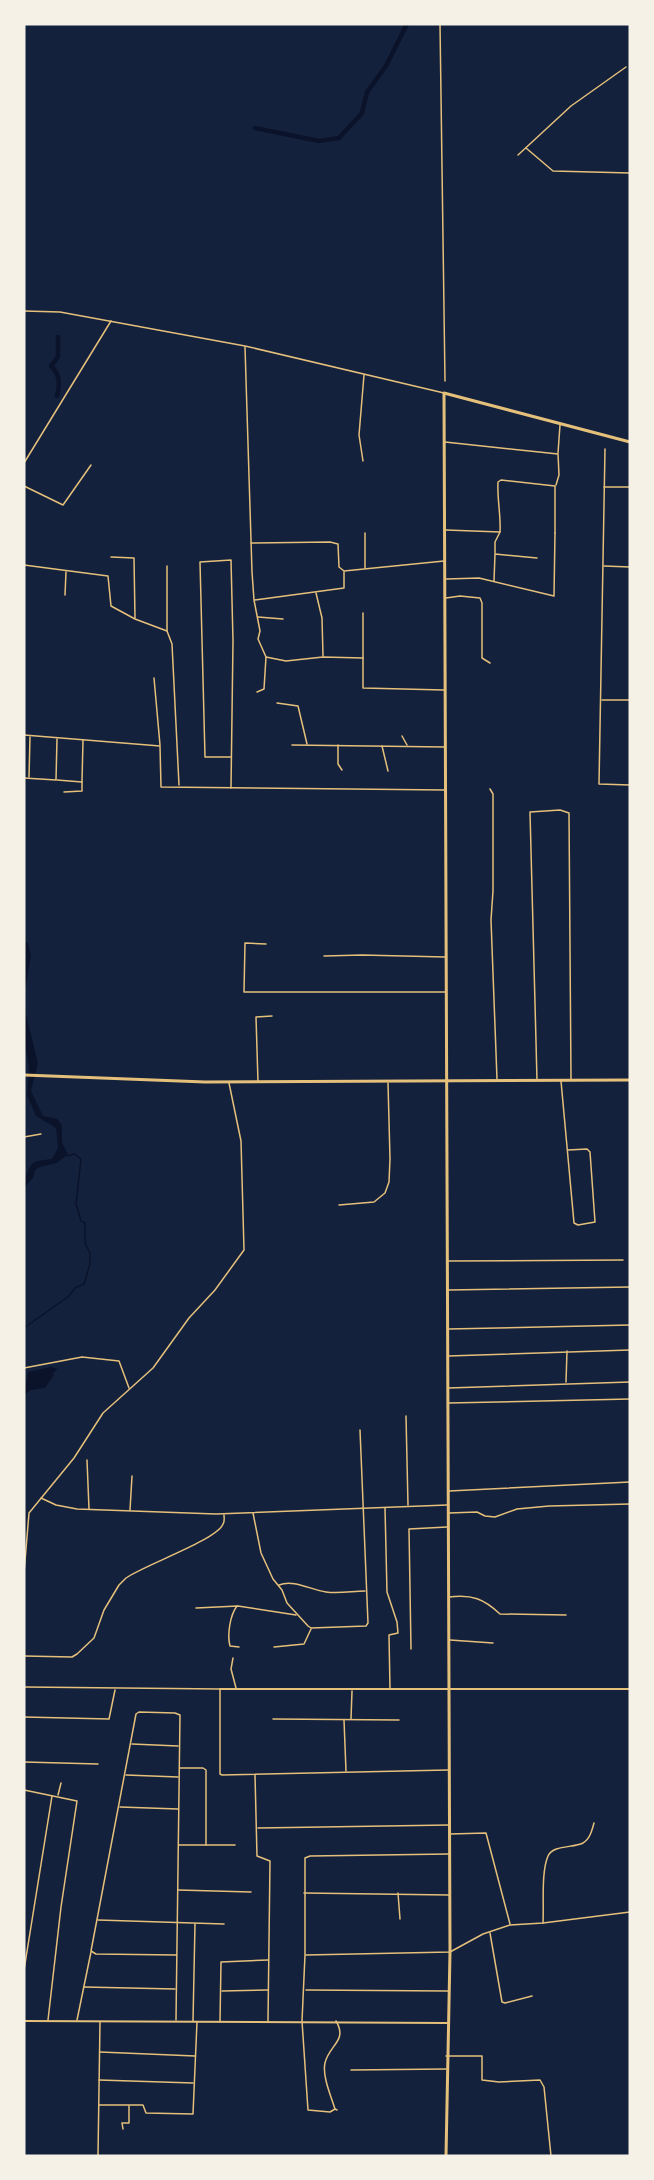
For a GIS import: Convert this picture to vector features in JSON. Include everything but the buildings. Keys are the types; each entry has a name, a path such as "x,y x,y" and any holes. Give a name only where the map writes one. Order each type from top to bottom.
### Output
{"main road":[{"path":"446,2156 450,1854 444,393 630,442"},
{"path":"24,1076 229,1082 630,1080"}],"street":[{"path":"440,24 445,381"},
{"path":"518,155 571,106 626,68"},
{"path":"525,148 553,171 630,173"},
{"path":"24,311 60,312 245,346 444,393"},
{"path":"24,463 111,321"},
{"path":"245,346 250,543 254,600 260,631 258,639 266,657 264,689 257,692"},
{"path":"363,461 359,435 364,374"},
{"path":"555,533 555,486 559,475 558,430 560,424"},
{"path":"444,442 558,454"},
{"path":"605,448 599,784 630,785"},
{"path":"24,486 63,506 91,465"},
{"path":"494,582 495,542 500,532 501,510 498,482 501,480 555,486"},
{"path":"604,487 630,487"},
{"path":"445,579 478,578 554,596 555,514"},
{"path":"445,530 500,532"},
{"path":"364,533 365,568"},
{"path":"250,543 330,542 338,544 339,567 344,571 445,561"},
{"path":"495,554 537,558"},
{"path":"111,557 134,558 135,619"},
{"path":"231,757 205,757 200,562 231,560 233,641 231,788"},
{"path":"24,565 108,576 111,606 135,619 167,631"},
{"path":"167,566 167,631 172,644 179,787"},
{"path":"603,566 630,567"},
{"path":"65,595 66,570"},
{"path":"254,600 344,588 344,571"},
{"path":"316,592 322,618 323,657"},
{"path":"445,598 459,596 480,598 482,603 482,658 490,663"},
{"path":"363,613 363,688 445,690"},
{"path":"257,617 283,619"},
{"path":"266,657 286,661 323,657 364,658"},
{"path":"154,678 161,787 446,790"},
{"path":"601,700 630,700"},
{"path":"277,703 298,706 308,744"},
{"path":"24,735 160,746"},
{"path":"29,778 30,736"},
{"path":"402,736 407,746"},
{"path":"56,780 57,738"},
{"path":"64,792 82,791 83,740"},
{"path":"292,744 446,747"},
{"path":"338,744 338,764 342,771"},
{"path":"382,745 387,771"},
{"path":"24,778 82,782"},
{"path":"490,789 493,794 491,920 496,1080"},
{"path":"537,1080 530,812 560,810 569,813 571,1080"},
{"path":"266,944 245,943 244,992 446,992"},
{"path":"324,956 446,957"},
{"path":"258,1082 256,1017 272,1016"},
{"path":"561,1080 574,1223 578,1225 595,1222 590,1152 587,1149 568,1150"},
{"path":"24,1573 29,1513 74,1458 102,1413 153,1368 189,1318 215,1290 244,1250 241,1141 229,1082"},
{"path":"339,1205 374,1202 385,1193 389,1182 388,1082"},
{"path":"24,1137 41,1134"},
{"path":"447,1261 623,1260"},
{"path":"447,1290 630,1287"},
{"path":"448,1329 630,1325"},
{"path":"448,1356 630,1350"},
{"path":"566,1383 567,1351"},
{"path":"24,1368 82,1357 119,1361 130,1389"},
{"path":"448,1388 630,1382"},
{"path":"448,1403 630,1399"},
{"path":"406,1416 408,1506"},
{"path":"253,1513 261,1553 273,1579 287,1603 311,1628 366,1626 360,1430"},
{"path":"87,1460 89,1510"},
{"path":"130,1511 132,1476"},
{"path":"448,1491 630,1482"},
{"path":"41,1498 57,1505 89,1510 224,1514 448,1505"},
{"path":"448,1513 477,1512 495,1517 517,1509 630,1504"},
{"path":"384,1507 387,1592 397,1622 398,1633 389,1635 390,1689"},
{"path":"24,1656 72,1657 77,1654 94,1638 104,1610 119,1585 126,1578 202,1540 219,1529 223,1524 224,1514"},
{"path":"411,1649 409,1529 448,1527"},
{"path":"278,1585 293,1584 331,1593 366,1590"},
{"path":"448,1597 465,1595 488,1602 500,1614 566,1615"},
{"path":"196,1608 238,1605 298,1615"},
{"path":"238,1605 234,1611 228,1636 230,1646 239,1647"},
{"path":"274,1647 304,1644 311,1628"},
{"path":"449,1640 493,1643"},
{"path":"233,1658 231,1669 236,1689"},
{"path":"24,1687 630,1689"},
{"path":"24,1717 109,1719 115,1689"},
{"path":"220,1689 220,1774 449,1770"},
{"path":"351,1720 352,1689"},
{"path":"77,2021 137,1713 180,1715 176,2021"},
{"path":"273,1719 399,1720"},
{"path":"345,1720 346,1772"},
{"path":"131,1744 180,1746"},
{"path":"24,1762 98,1764"},
{"path":"179,1768 206,1770 206,1845"},
{"path":"125,1774 179,1777"},
{"path":"255,1774 257,1856 259,1859 270,1861 268,2021"},
{"path":"58,1796 61,1783"},
{"path":"24,1790 77,1801 61,1907 48,2021"},
{"path":"24,1970 52,1795"},
{"path":"118,1807 179,1809"},
{"path":"543,1923 545,1872 549,1855 554,1850 584,1843 589,1838 594,1823"},
{"path":"257,1828 449,1825"},
{"path":"449,1834 486,1833 510,1925"},
{"path":"178,1845 235,1845"},
{"path":"336,2021 341,2037 325,2063 325,2073 336,2110 330,2112 308,2110 302,2021 306,1857 362,1854 450,1854"},
{"path":"177,1890 250,1892"},
{"path":"304,1893 450,1895"},
{"path":"398,1893 400,1919"},
{"path":"305,1955 450,1952 490,1932 510,1925 630,1912"},
{"path":"97,1920 224,1924"},
{"path":"99,2105 143,2105 146,2112 193,2114 195,1923"},
{"path":"490,1932 502,2002 532,1996"},
{"path":"91,1951 96,1954 176,1955"},
{"path":"220,2022 221,1962 269,1960"},
{"path":"84,1987 175,1989"},
{"path":"220,1991 269,1990"},
{"path":"304,1990 449,1991"},
{"path":"24,2021 447,2023"},
{"path":"98,2156 100,2021"},
{"path":"100,2052 195,2056"},
{"path":"446,2056 482,2056 482,2080 499,2082 540,2080 544,2087 551,2156"},
{"path":"351,2070 446,2069"},
{"path":"99,2080 194,2083"},
{"path":"123,2129 122,2123 129,2123 129,2105"}],"water":[{"path":"24,942 28,943 31,955 25,991 26,1014 38,1063 31,1091 43,1116 57,1119 62,1125 62,1143 68,1154 57,1163 35,1170 33,1178 24,1188 31,1165 37,1161 52,1159 58,1148 56,1128 36,1116 27,1095 29,1067 24,1041"},
{"path":"51,1367 58,1369 53,1373 54,1375 45,1388 31,1390 24,1395 28,1372"}],"waterway":[{"path":"255,128 319,141 339,138 362,113 367,92 386,66 407,24"},
{"path":"57,396 58,380 51,366 58,357 58,337"},
{"path":"24,1328 69,1296 75,1288 84,1284 90,1264 90,1253 85,1243 85,1223 81,1221 76,1204 81,1159 74,1154 67,1156"}]}
